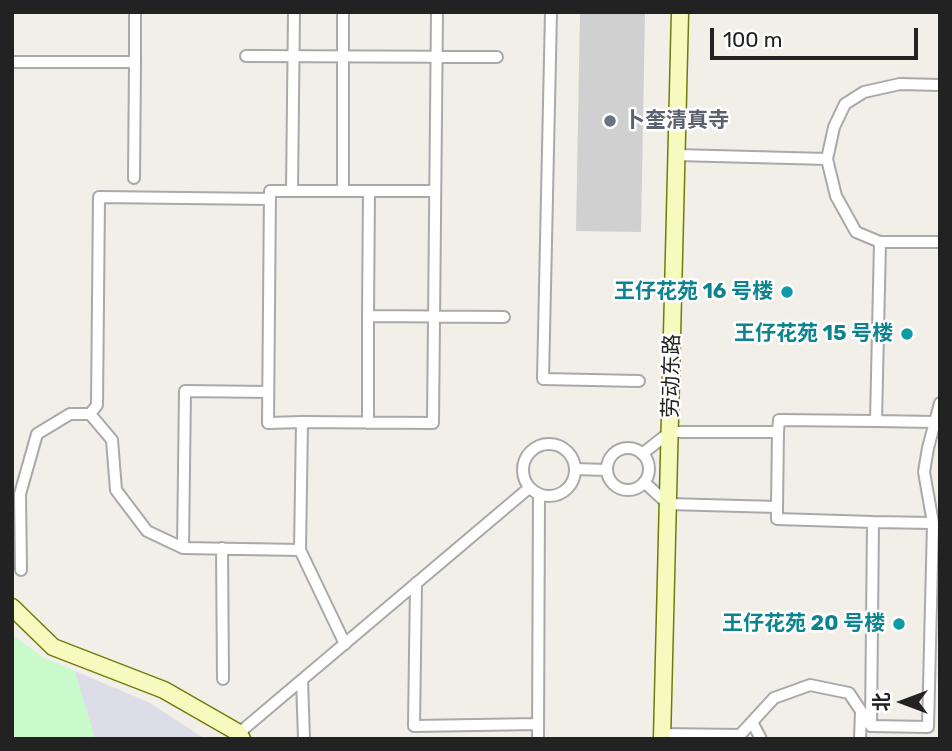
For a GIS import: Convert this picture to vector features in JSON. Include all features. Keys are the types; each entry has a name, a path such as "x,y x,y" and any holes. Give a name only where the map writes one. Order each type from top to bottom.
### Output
{"main road":[{"name":"劳动东路","path":"662,736 680,12"},
{"path":"12,607 53,647 164,690 241,736"}],"street":[{"path":"134,178 135,12"},
{"path":"292,191 294,12"},
{"path":"343,12 343,191"},
{"path":"435,191 270,191 268,423 433,423 437,12"},
{"path":"551,12 543,379 639,381"},
{"path":"246,55 497,57"},
{"path":"12,62 135,62"},
{"path":"940,85 900,84 864,92 845,104 834,127 827,159 836,196 856,232 880,242 940,242"},
{"path":"677,155 827,159"},
{"path":"368,423 369,191"},
{"path":"90,414 97,405 99,197 270,199"},
{"path":"876,421 880,242"},
{"path":"368,317 504,317"},
{"path":"183,548 185,391 268,392"},
{"path":"871,726 928,727 933,523 925,472 940,403"},
{"path":"21,570 20,494 37,435 70,414 90,414 112,440 116,490 147,531 183,548 300,550"},
{"path":"933,523 777,519 777,507 779,420 934,422"},
{"path":"302,422 300,550 345,644"},
{"path":"642,454 670,432 778,432"},
{"path":"534,491 552,496 561,494 572,481 575,469 566,450 558,446 541,445 527,455 523,472 534,491 538,739"},
{"path":"634,448 642,454 649,468 644,482 625,490 612,483 607,470 610,457 620,449 634,448"},
{"path":"575,469 607,470"},
{"path":"644,482 668,504 777,507"},
{"path":"241,736 416,583 534,491"},
{"path":"871,726 873,522"},
{"path":"222,548 223,680"},
{"path":"414,739 416,583"},
{"path":"302,680 304,739"},
{"path":"662,736 740,737 774,698 810,685 849,693 871,726"},
{"path":"860,711 860,739"},
{"path":"752,722 761,739"},
{"path":"414,726 538,724"}],"shaded area":[{"name":"卜奎清真寺","path":"580,12 645,12 641,232 576,231"},
{"path":"75,671 150,703 205,739 95,739"}],"green space":[{"path":"12,635 44,658 150,703 205,739 12,739"}],"place":[{"name":"卜奎清真寺","path":"610,121"},
{"name":"王仔花苑 16 号楼","path":"787,292"},
{"name":"王仔花苑 15 号楼","path":"907,334"},
{"name":"王仔花苑 20 号楼","path":"899,624"}]}
